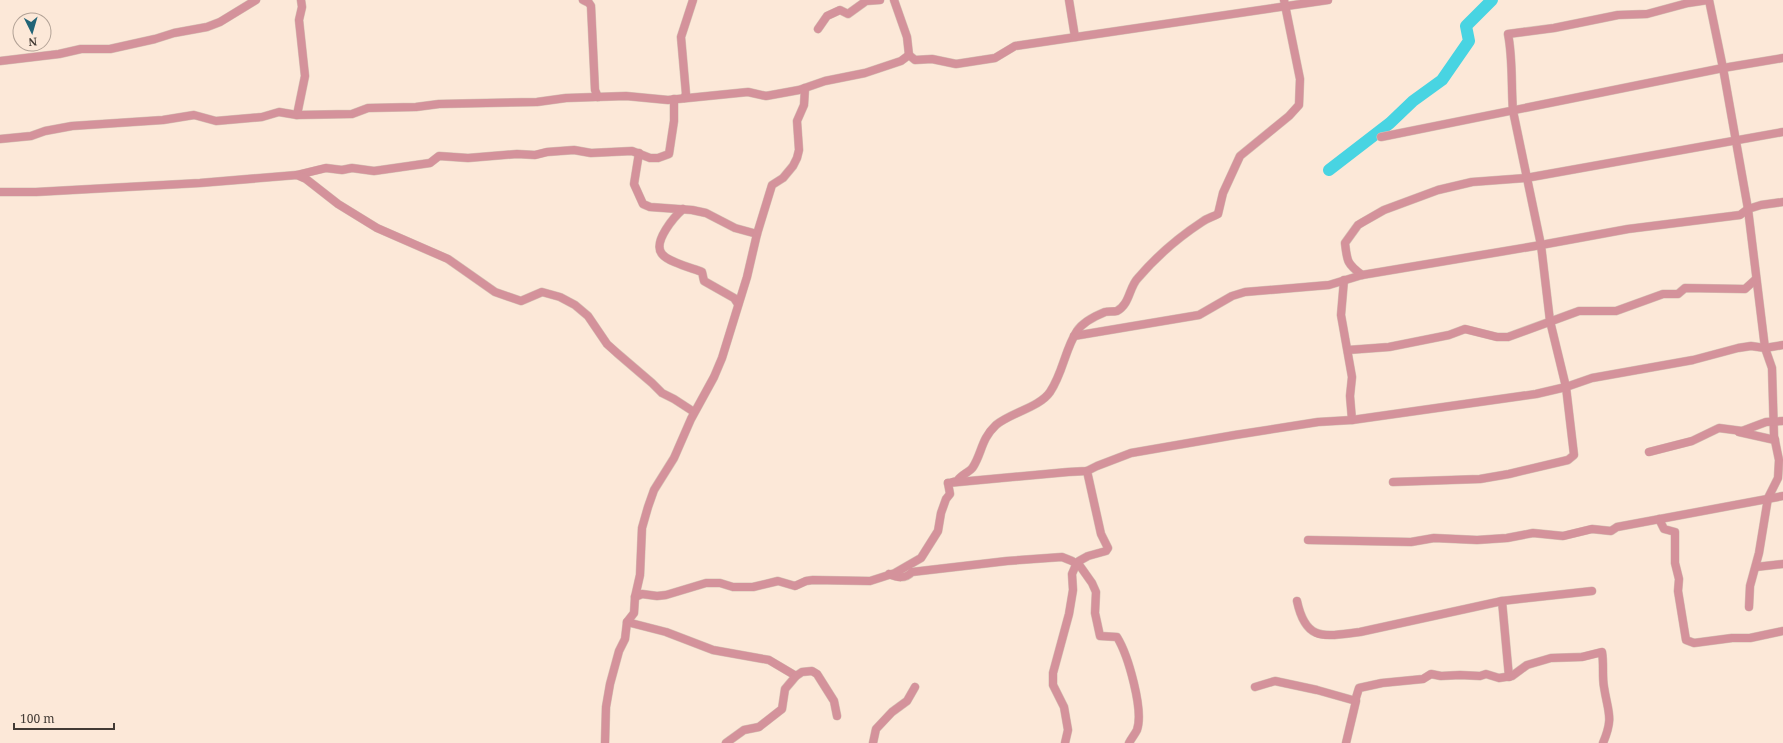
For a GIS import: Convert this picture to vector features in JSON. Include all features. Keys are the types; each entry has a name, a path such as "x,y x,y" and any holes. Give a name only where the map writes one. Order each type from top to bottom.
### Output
{"street":[{"path":"0,61 59,54 81,49 110,49 155,39 174,32 207,27 220,22 256,0"},
{"path":"297,115 305,76 299,20 302,7 301,0"},
{"path":"582,0 589,3 591,6 595,90 598,97"},
{"path":"684,98 686,94 681,37 693,0"},
{"path":"818,30 827,16 840,10 848,14 866,1 880,0"},
{"path":"894,0 907,37 909,55 915,60 932,59 946,63 962,63 995,58 1015,46 1285,3 1328,0"},
{"path":"1069,0 1075,37"},
{"path":"1393,482 1480,479 1509,474 1571,458 1574,455 1566,387 1550,321 1541,245 1513,110 1511,88 1511,51 1508,34 1554,28 1618,15 1647,14 1688,3 1708,0 1723,68 1734,141 1748,209 1765,348 1772,368 1779,421 1775,440 1781,461 1778,478 1768,498 1756,567 1750,586 1749,607"},
{"path":"948,483 957,481 962,474 972,469 985,440 998,424 1023,411 1045,397 1050,392 1064,363 1074,336 1083,324 1106,312 1116,311 1128,299 1136,279 1183,236 1203,221 1218,214 1225,188 1240,156 1289,116 1299,105 1300,79 1285,3"},
{"path":"0,139 31,136 44,131 72,126 163,120 197,115 216,121 262,117 279,112 297,115 352,114 368,108 416,107 439,104 537,102 566,98 626,96 674,99 738,92 748,92 766,96 799,90 824,81 865,73 901,61 909,55"},
{"path":"1381,137 1723,68 1783,58"},
{"path":"605,743 606,707 610,684 619,651 624,640 627,622 634,613 635,597 640,575 642,528 648,507 654,490 674,458 694,412 714,377 722,358 747,277 757,234 772,186 783,178 794,166 797,158 799,150 797,121 804,105 805,88"},
{"path":"0,192 36,192 200,183 297,175 326,168 342,170 352,168 374,171 430,163 439,156 468,158 517,154 535,155 547,152 574,150 591,153 632,151 650,158 658,158 669,154 674,121 674,99"},
{"path":"1362,274 1352,267 1346,260 1345,243 1358,225 1384,210 1438,190 1472,182 1526,178 1783,132"},
{"path":"639,153 634,184 643,204 650,207 683,209 706,213 735,228 757,234"},
{"path":"297,175 306,179 338,204 377,228 448,259 495,292 521,301 542,292 547,292 575,305 588,316 607,344 617,353 652,382 662,393 674,398 694,412"},
{"path":"1074,336 1199,315 1232,296 1245,292 1329,285 1362,274 1541,245 1628,229 1740,215 1748,209 1761,205 1783,202"},
{"path":"683,209 672,218 664,233 660,243 660,251 662,255 673,262 702,272 704,281 734,298 738,304"},
{"path":"1348,350 1389,347 1448,335 1465,329 1497,337 1508,336 1579,311 1616,311 1663,294 1678,294 1687,288 1745,289 1756,279"},
{"path":"1344,280 1341,315 1352,377 1350,396 1352,420"},
{"path":"948,483 1087,471 1096,466 1131,453 1318,422 1352,420 1536,394 1566,387 1592,378 1693,360 1738,348 1751,346 1765,348 1783,345"},
{"path":"1737,431 1750,429 1766,422 1779,421"},
{"path":"1650,452 1692,441 1719,428 1775,440"},
{"path":"1065,743 1068,730 1064,707 1053,685 1053,673 1069,614 1073,590 1072,574 1077,564 1088,556 1106,551 1108,548 1101,534 1087,471"},
{"path":"635,597 642,594 657,596 666,595 706,583 720,583 733,587 753,587 778,581 795,586 806,581 813,580 870,581 889,574 921,558 926,552 938,531 940,513 946,498 950,494 948,483"},
{"path":"1308,540 1410,542 1434,538 1476,540 1507,538 1533,533 1557,536 1592,529 1611,531 1617,527 1783,496"},
{"path":"1659,519 1664,529 1675,532 1675,563 1679,579 1678,591 1686,640 1694,643 1732,638 1750,638 1783,631"},
{"path":"889,574 902,578 907,577 912,572 1062,556 1077,564 1092,583 1096,592 1095,613 1100,636 1112,635 1117,637 1135,688 1138,713 1137,729 1129,743"},
{"path":"1756,567 1783,564"},
{"path":"1297,601 1300,615 1309,630 1318,635 1324,635 1360,632 1502,601 1592,591"},
{"path":"1502,601 1509,677"},
{"path":"627,622 666,632 713,650 769,660 796,676"},
{"path":"1346,743 1359,688 1382,683 1423,679 1431,674 1440,676 1480,676 1486,674 1496,678 1509,677 1527,664 1551,658 1582,657 1602,652 1604,662 1604,686 1610,712 1609,728 1603,743"},
{"path":"726,743 744,730 759,727 782,709 785,689 796,676 802,672 812,671 817,674 834,701 837,716"},
{"path":"1255,687 1276,681 1317,690 1355,701"},
{"path":"873,743 876,728 892,712 907,701 914,687"}],"waterway":[{"path":"1329,170 1390,123 1413,101 1442,80 1469,41 1466,26 1492,0"}]}
